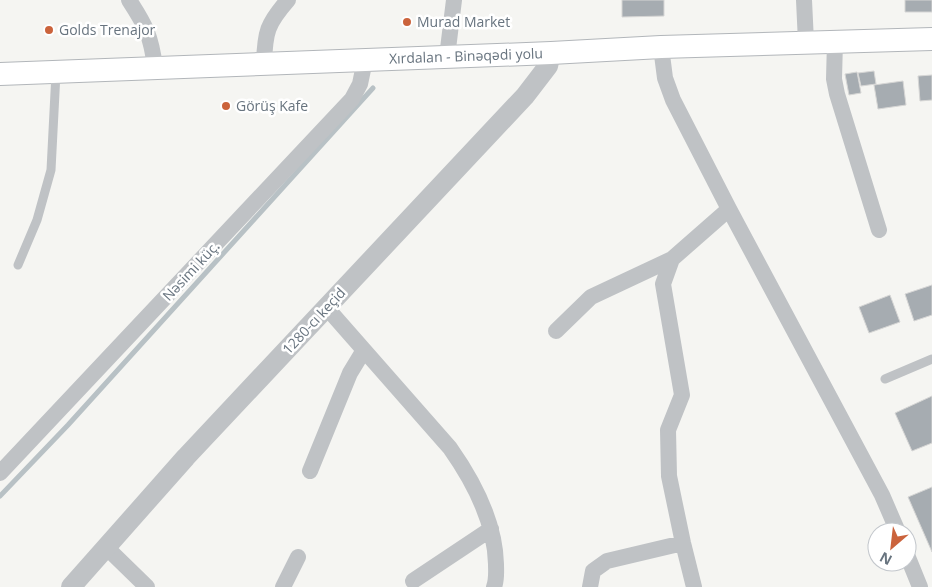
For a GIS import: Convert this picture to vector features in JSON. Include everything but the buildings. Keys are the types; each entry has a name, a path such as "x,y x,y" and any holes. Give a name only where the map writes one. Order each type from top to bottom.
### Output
{"main road":[{"name":"Xırdalan - Binəqədi yolu","path":"0,74 551,53 661,47 932,39"}],"street":[{"path":"129,0 148,32 155,68"},
{"path":"264,63 265,38 270,24 288,0"},
{"path":"447,57 454,0"},
{"path":"804,0 806,42"},
{"path":"835,41 834,80 837,94 879,230"},
{"path":"661,47 665,78 673,100 882,495 894,522"},
{"name":"1280-cı keçid","path":"71,587 186,456 529,92 548,66 551,53"},
{"name":"Nəsimi küç.","path":"0,473 352,99 360,84 365,60"},
{"path":"556,332 591,297 672,259 729,209"},
{"path":"672,259 663,284 682,394 668,430 669,476 694,587"},
{"path":"327,308 455,454 475,489 491,529 496,549 497,581 494,587"},
{"path":"310,471 350,373 364,350"},
{"path":"412,581 491,529"},
{"path":"590,587 593,571 607,560 683,544"},
{"path":"107,548 147,587"},
{"path":"283,587 298,556"},
{"path":"914,572 920,587"}],"lane":[{"path":"18,265 37,220 51,170 56,72"},
{"path":"885,379 932,359"}],"waterway":[{"path":"0,496 68,425 373,88"}],"place":[{"name":"Murad Market","path":"407,22"},
{"name":"Golds Trenajor","path":"49,30"},
{"name":"Görüş Kafe","path":"226,106"}]}
